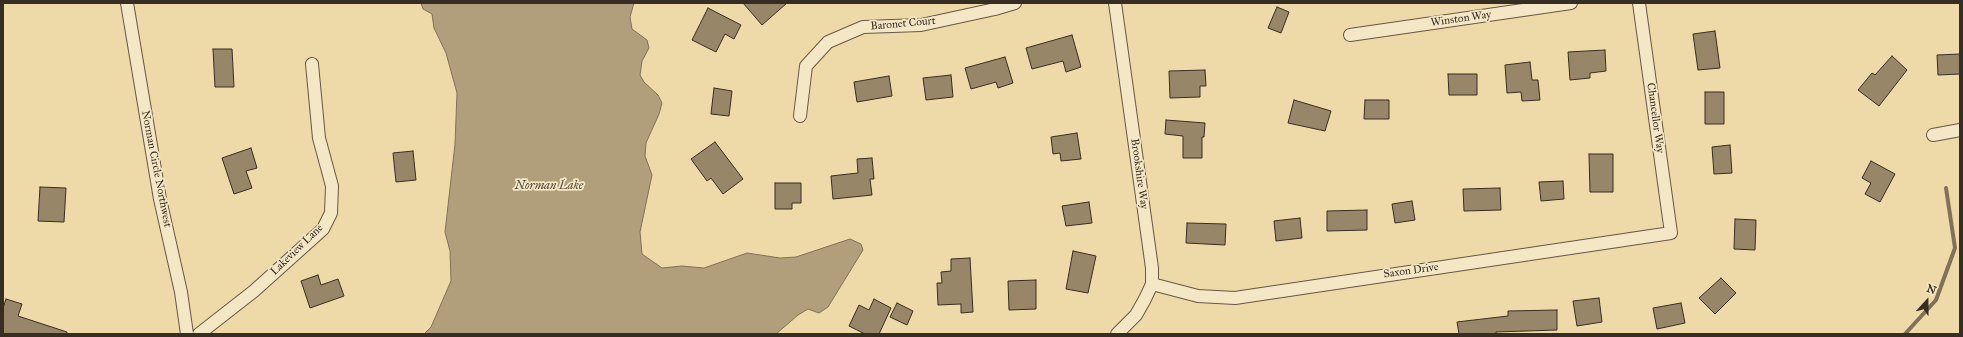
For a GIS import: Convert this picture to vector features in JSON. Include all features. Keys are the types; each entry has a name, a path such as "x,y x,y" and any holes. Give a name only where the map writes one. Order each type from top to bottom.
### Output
{"street":[{"name":"Norman Circle Northwest","path":"127,3 159,192 181,292 187,334"},
{"name":"Baronet Court","path":"800,116 806,66 828,42 863,27 921,24 996,9 1015,3"},
{"name":"Brookshire Way","path":"1115,3 1152,268 1152,284 1136,316 1117,334"},
{"name":"Winston Way","path":"1350,35 1571,3"},
{"name":"Chancellor Way","path":"1639,3 1671,233"},
{"name":"Lakeview Lane","path":"199,334 254,291 323,229 331,213 332,186 319,138 312,64"},
{"path":"1932,135 1960,130"},
{"name":"Saxon Drive","path":"1152,284 1198,296 1235,298 1671,233"}],"water":[{"name":"Norman Lake","path":"421,3 634,3 630,17 632,29 647,40 649,48 642,61 640,75 644,82 658,95 662,103 659,114 646,143 645,156 652,175 640,232 642,254 662,268 682,266 704,268 747,253 780,258 796,257 850,239 861,244 863,250 828,307 819,313 808,309 798,315 776,334 424,334 431,327 451,281 450,251 445,232 455,144 457,93 446,53 434,28 432,14 423,9"}],"building":[{"path":"743,3 787,3 762,25"},
{"path":"1277,7 1289,12 1281,33 1268,28"},
{"path":"708,8 741,25 734,39 725,34 716,52 692,40"},
{"path":"1715,31 1720,68 1698,70 1693,34"},
{"path":"1072,35 1081,67 1066,72 1063,61 1032,69 1026,48"},
{"path":"213,49 232,49 234,87 215,87"},
{"path":"1605,50 1606,71 1590,73 1590,78 1570,80 1568,52"},
{"path":"1960,54 1960,74 1938,75 1937,55"},
{"path":"1892,56 1907,70 1879,106 1858,90 1872,73 1875,75"},
{"path":"1005,57 1013,83 998,88 996,82 971,89 965,68"},
{"path":"1530,62 1532,80 1538,80 1540,100 1522,101 1521,92 1507,93 1505,65"},
{"path":"1205,70 1206,86 1200,86 1200,97 1170,98 1169,71"},
{"path":"1448,74 1477,74 1477,95 1449,95"},
{"path":"951,75 953,97 926,100 923,78"},
{"path":"889,76 892,96 857,102 854,82"},
{"path":"714,88 732,91 729,116 711,114"},
{"path":"1705,92 1724,92 1724,124 1705,124"},
{"path":"1294,100 1331,111 1325,131 1288,123"},
{"path":"1365,100 1389,100 1389,119 1364,119"},
{"path":"1166,120 1205,123 1204,137 1202,137 1202,158 1183,158 1183,136 1165,134"},
{"path":"1077,133 1081,159 1061,161 1060,153 1053,154 1051,137"},
{"path":"715,142 743,179 723,194 711,178 707,181 691,159"},
{"path":"1730,145 1732,173 1714,174 1712,147"},
{"path":"251,148 257,168 246,171 252,188 234,194 222,158"},
{"path":"413,151 416,180 396,182 393,153"},
{"path":"1589,154 1613,154 1613,192 1590,192"},
{"path":"872,158 874,179 870,179 872,195 833,199 831,176 858,173 857,159"},
{"path":"1871,161 1895,174 1880,202 1865,194 1871,183 1862,178"},
{"path":"1563,181 1564,199 1541,201 1539,182"},
{"path":"775,183 801,183 801,203 792,203 792,209 775,209"},
{"path":"40,187 66,188 64,222 38,221"},
{"path":"1500,188 1501,210 1464,211 1463,189"},
{"path":"1412,201 1415,220 1395,223 1392,204"},
{"path":"1089,202 1092,223 1066,226 1062,206"},
{"path":"1367,210 1367,230 1327,231 1327,211"},
{"path":"1300,218 1302,238 1276,241 1274,221"},
{"path":"1735,219 1756,220 1755,250 1734,249"},
{"path":"1187,223 1226,224 1225,245 1186,243"},
{"path":"1073,251 1096,256 1088,293 1066,289"},
{"path":"970,258 973,312 961,313 961,304 938,305 937,283 942,283 941,272 951,271 951,259"},
{"path":"318,275 321,285 338,279 344,296 310,308 301,281"},
{"path":"1721,278 1736,293 1715,314 1699,298"},
{"path":"1036,280 1036,309 1009,310 1008,281"},
{"path":"1599,298 1602,322 1577,326 1573,301"},
{"path":"6,299 22,304 18,316 67,332 67,334 3,334 3,308"},
{"path":"874,299 891,308 879,334 865,334 849,326 859,305 869,310"},
{"path":"897,303 913,311 907,325 890,317"},
{"path":"1681,303 1685,323 1657,329 1653,308"},
{"path":"1557,310 1557,330 1496,332 1496,334 1459,334 1457,322 1508,316 1508,311"}],"waterway":[{"path":"1905,334 1936,300 1955,248 1946,188"}]}
